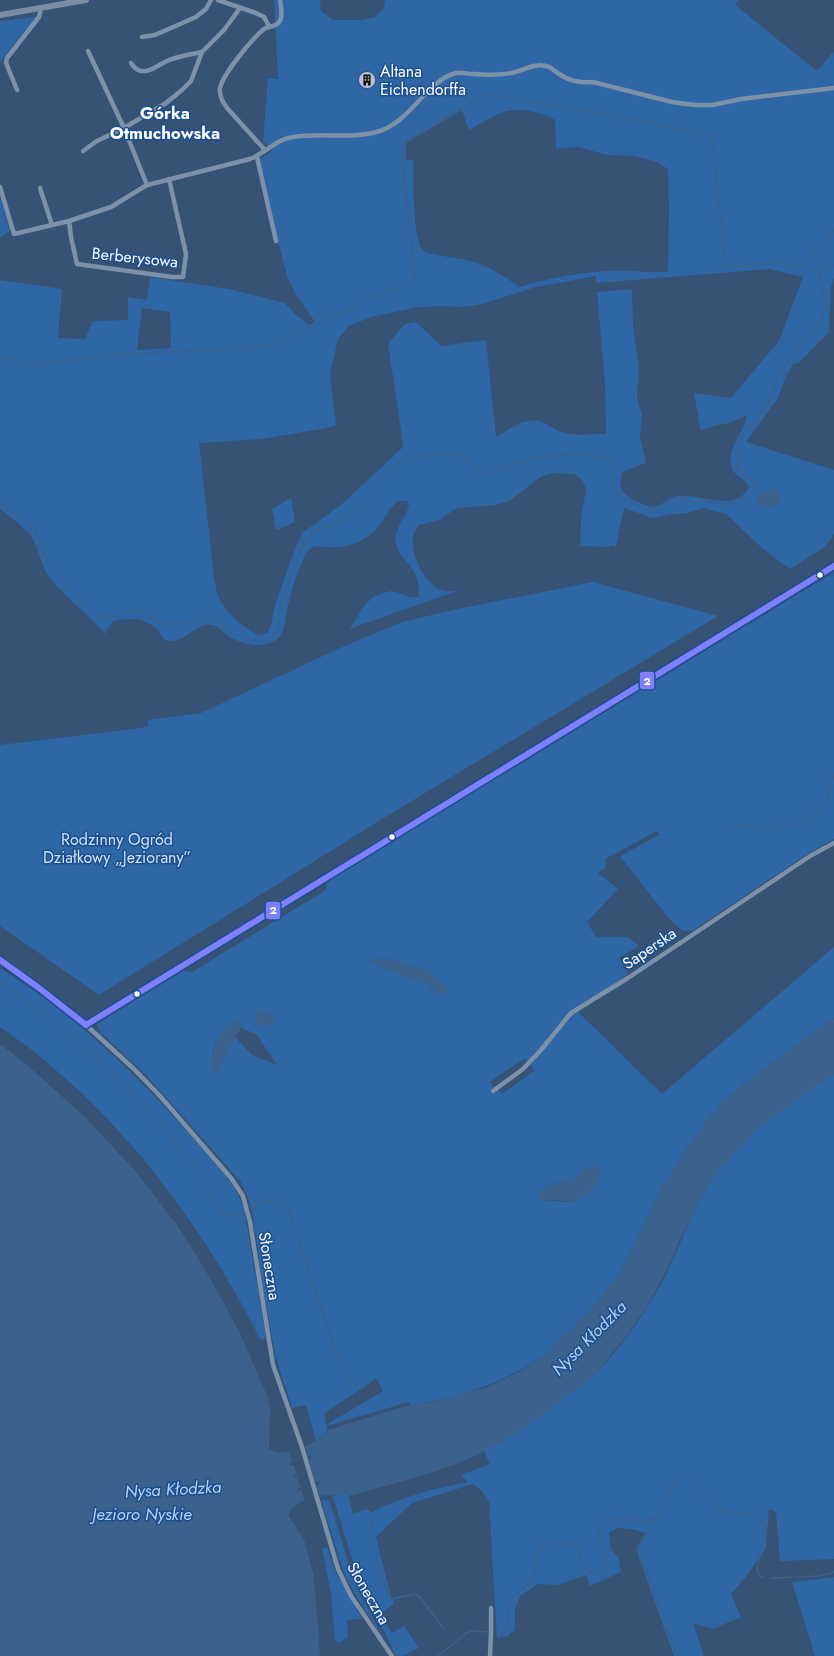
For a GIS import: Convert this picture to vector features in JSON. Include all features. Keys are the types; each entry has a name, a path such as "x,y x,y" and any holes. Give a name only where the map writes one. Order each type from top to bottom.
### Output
{"main road":[{"path":"0,15 86,0"}],"street":[{"path":"142,37 155,35 196,17 206,9 211,0"},
{"path":"218,0 264,17 269,26"},
{"path":"266,150 227,108 222,101 220,93 221,84 227,72 256,37 269,26 277,25 281,20 280,0"},
{"path":"83,150 166,103 191,81 202,52 224,30 240,8"},
{"path":"16,90 6,63 7,58 39,17 41,9"},
{"path":"88,51 124,128 147,185"},
{"path":"132,63 134,68 140,71 147,71 177,57 202,52"},
{"path":"0,187 14,234 69,221 111,207 147,185 257,157 276,142 292,137 364,134 381,130 398,121 415,106 433,86 456,73 492,75 511,73 540,65 548,66 570,81 581,83 593,82 672,102 695,105 834,88"},
{"path":"257,157 276,241"},
{"name":"Berberysowa","path":"69,221 77,264 172,277 183,277 186,254 169,179"},
{"path":"40,188 52,225"},
{"path":"86,1025 834,566"},
{"name":"Saperska","path":"493,1091 523,1069 572,1014 797,864 834,843"},
{"name":"Słoneczna","path":"0,960 40,988 86,1025 135,1070 160,1096 231,1178 243,1196 250,1222 273,1365 302,1447 338,1569 361,1611 392,1656"},
{"path":"490,1656 492,1633 491,1608"}],"green space":[{"path":"274,0 320,0 321,11 333,20 361,20 375,17 384,8 385,0 739,0 735,5 817,71 833,52 834,278 831,287 829,332 799,363 793,364 785,379 778,398 746,442 834,470 834,534 825,547 790,569 763,549 726,514 703,508 688,513 652,518 624,508 616,547 614,545 607,547 580,546 581,518 586,489 582,480 575,474 553,473 542,476 509,501 496,505 457,508 439,520 419,525 414,533 413,549 423,574 429,581 441,590 457,591 349,629 367,603 376,596 392,591 408,597 419,597 418,583 415,573 401,555 396,544 396,533 406,513 409,503 399,501 390,509 376,530 361,541 336,547 316,546 307,552 289,600 282,633 271,643 259,645 247,644 235,640 219,628 208,624 198,628 179,640 167,641 154,626 139,619 117,620 112,622 105,634 55,585 44,568 32,538 21,526 0,509 0,280 62,289 58,338 85,339 93,321 128,320 128,297 147,300 150,277 229,289 285,303 293,312 309,325 315,322 296,295 287,276 268,201 260,159 272,151 263,141 268,78 278,79","holes":["462,110 469,130 503,112 522,110 537,113 555,120 556,149 578,147 607,155 634,156 657,162 668,169 668,272 619,271 577,274 554,278 520,287 495,271 480,264 424,251 420,245 415,222 414,159 406,161 406,143","769,269 803,277 779,341 731,398 694,393 701,431 713,426 729,423 747,415 730,456 732,469 745,481 749,487 743,495 736,499 727,501 679,496 660,505 649,506 638,502 622,490 620,484 622,472 646,463 640,436 642,416 637,397 639,369 633,325 632,289 597,292 605,383 606,434 570,434 559,431 543,422 531,420 518,424 496,437 486,340 441,346 416,322 405,324 388,344 403,443 402,448 343,503 303,532 295,549 275,605 271,625 267,633 258,635 246,628 231,615 219,598 214,577 199,443 261,439 327,428 336,425 330,374 338,339 349,326 371,317 413,308 438,306 463,307 482,304 536,287 596,276 596,283","142,308 170,312 171,348 137,350"]},
{"path":"36,17 4,57 0,63 0,21"},
{"path":"0,197 10,231 0,238"},
{"path":"291,498 295,522 276,530 272,509"},
{"path":"834,572 834,839 809,853 692,931 683,931 671,921 620,856 659,835 657,831 605,859 606,868 598,873 618,889 587,922 596,937 628,937 639,946 619,958 628,974 596,996 577,1006 579,1013 662,1094 834,947 834,1018 745,1082 722,1103 709,1118 692,1140 664,1184 620,1273 587,1314 552,1347 550,1352 517,1372 467,1393 431,1402 411,1405 409,1402 327,1426 327,1433 316,1441 306,1405 292,1408 276,1358 261,1279 258,1248 250,1202 241,1182 147,1076 100,1032 97,1024 183,971 192,972 326,890 327,882","holes":["373,960 393,960 407,966 426,969 447,990 433,991 429,984 370,963","239,1021 242,1023 241,1028 256,1034 277,1065 252,1055 234,1036 217,1073 212,1070 212,1056 216,1042 226,1028 234,1022","524,1059 535,1070 502,1094 489,1082","582,1170 600,1173 599,1178 589,1192 574,1201 547,1201 545,1188 569,1178 575,1180","376,1378 383,1391 326,1425 324,1413"]},
{"name":"Rodzinny Ogród Działkowy „Jeziorany”","path":"593,582 718,616 392,813 99,995 0,926 0,745 141,728 149,726 147,720 201,713 340,648 402,622 457,609"},
{"path":"0,968 46,999 129,1070 212,1159 236,1190 244,1208 266,1335 264,1340 260,1339 239,1299 191,1221 135,1150 105,1116 72,1084 32,1050 0,1027"},
{"path":"834,1074 834,1559 780,1561 776,1512 769,1509 766,1548 745,1578 731,1594 741,1617 713,1629 693,1623 704,1656 674,1656 636,1549 645,1533 633,1529 616,1528 609,1533 611,1549 619,1559 621,1572 590,1586 586,1575 557,1585 538,1584 520,1596 515,1609 515,1630 508,1636 497,1638 489,1502 482,1491 473,1484 412,1503 376,1537 394,1604 380,1614 392,1633 404,1626 419,1648 403,1656 395,1655 359,1580 333,1496 336,1494 348,1493 353,1514 368,1509 370,1513 394,1502 418,1494 468,1482 461,1475 490,1464 484,1451 530,1423 589,1379 619,1347 639,1320 664,1278 705,1191 735,1151 756,1129 771,1117"},
{"path":"321,1500 329,1500 351,1571 359,1591 385,1642 345,1576"},
{"path":"327,1547 335,1571 362,1619 347,1620 348,1638 338,1643 338,1641 335,1641 331,1593 322,1549"},
{"path":"834,1577 834,1656 815,1656 792,1582"}],"water":[{"path":"773,489 779,491 781,497 781,502 778,505 768,507 755,502 764,491"},
{"path":"373,960 393,960 407,966 426,969 447,990 447,993 442,995 433,991 429,984 370,964"},
{"path":"260,1010 275,1016 274,1021 268,1026 260,1025 255,1020 256,1014"},
{"name":"Nysa Kłodzka","path":"834,1018 834,1074 761,1125 720,1169 701,1197 670,1264 647,1307 625,1338 597,1372 579,1388 575,1389 532,1423 485,1451 468,1459 426,1474 351,1496 348,1493 320,1496 316,1485 319,1484 318,1481 315,1482 309,1460 311,1459 310,1455 308,1456 305,1446 324,1436 328,1430 409,1405 432,1402 488,1387 519,1372 550,1352 552,1347 587,1314 620,1273 664,1184 692,1140 709,1118 722,1103 745,1082"},
{"path":"239,1021 242,1022 241,1028 229,1047 217,1073 212,1073 212,1058 221,1034 232,1023"},
{"name":"Jezioro Nyskie","path":"0,1044 27,1065 85,1117 138,1174 177,1225 203,1266 238,1329 267,1395 270,1409 269,1449 279,1452 289,1451 292,1462 289,1463 290,1465 294,1465 297,1475 293,1476 294,1478 297,1477 301,1487 297,1489 298,1491 301,1490 305,1500 294,1506 288,1515 304,1539 314,1576 320,1656 0,1656"},
{"path":"595,1165 599,1167 598,1179 592,1190 582,1197 576,1200 566,1201 542,1200 538,1197 537,1194 539,1191 569,1178 575,1180 582,1170"}],"waterway":[{"path":"316,324 414,280 415,277 401,146 405,142 486,94 598,113 712,135 725,262 727,266 731,267 780,262 804,269"},
{"path":"802,268 834,230"},
{"path":"615,474 614,488 618,495 650,512 655,512 666,502 680,498 691,502 706,501 722,507 757,492 758,484 737,471 737,448 740,438 773,397 776,379 799,343 817,328 823,317 825,306 820,273 834,265"},
{"path":"810,271 820,273"},
{"path":"0,356 27,366 102,356 260,347 268,346 311,327"},
{"path":"0,503 35,529 49,567 95,614 105,617 137,610 158,622 168,624 188,623 214,617 231,632 245,638 259,640 266,639 278,631 281,603 302,546 316,531 342,520 367,502 385,469 423,456 444,453 461,456 487,475 531,458 582,453 615,462 615,470"},
{"path":"731,825 766,829 806,822 828,802 829,785 834,775"},
{"path":"0,983 45,1015 96,1057 173,1138 191,1161 223,1213 231,1216 238,1214"},
{"path":"257,1205 277,1200 287,1206 337,1355 344,1370 356,1386"},
{"path":"495,1634 503,1633 507,1625 511,1601 515,1595 532,1579 535,1573 538,1550 541,1546 554,1543 576,1545 585,1569 592,1574 597,1573 604,1568 607,1561 599,1539 600,1526 605,1521 612,1519 639,1521 654,1518 664,1506 677,1478 683,1475 693,1480 719,1508 755,1518 765,1525 766,1530 757,1569 759,1575 763,1577"},
{"path":"374,1515 371,1524 370,1540 389,1597 392,1599 415,1594 419,1596 444,1629"},
{"path":"657,1516 638,1549 677,1656"},
{"path":"771,1578 819,1576 834,1572"},
{"path":"438,1656 465,1634 472,1631 486,1632"}],"transit line":[{"name":"2","path":"86,1025 834,566"},
{"name":"2","path":"0,960 86,1025"}],"place":[{"name":"Altana Eichendorffa","path":"367,80"}],"district":[{"name":"Górka Otmuchowska","path":"165,123"}]}
